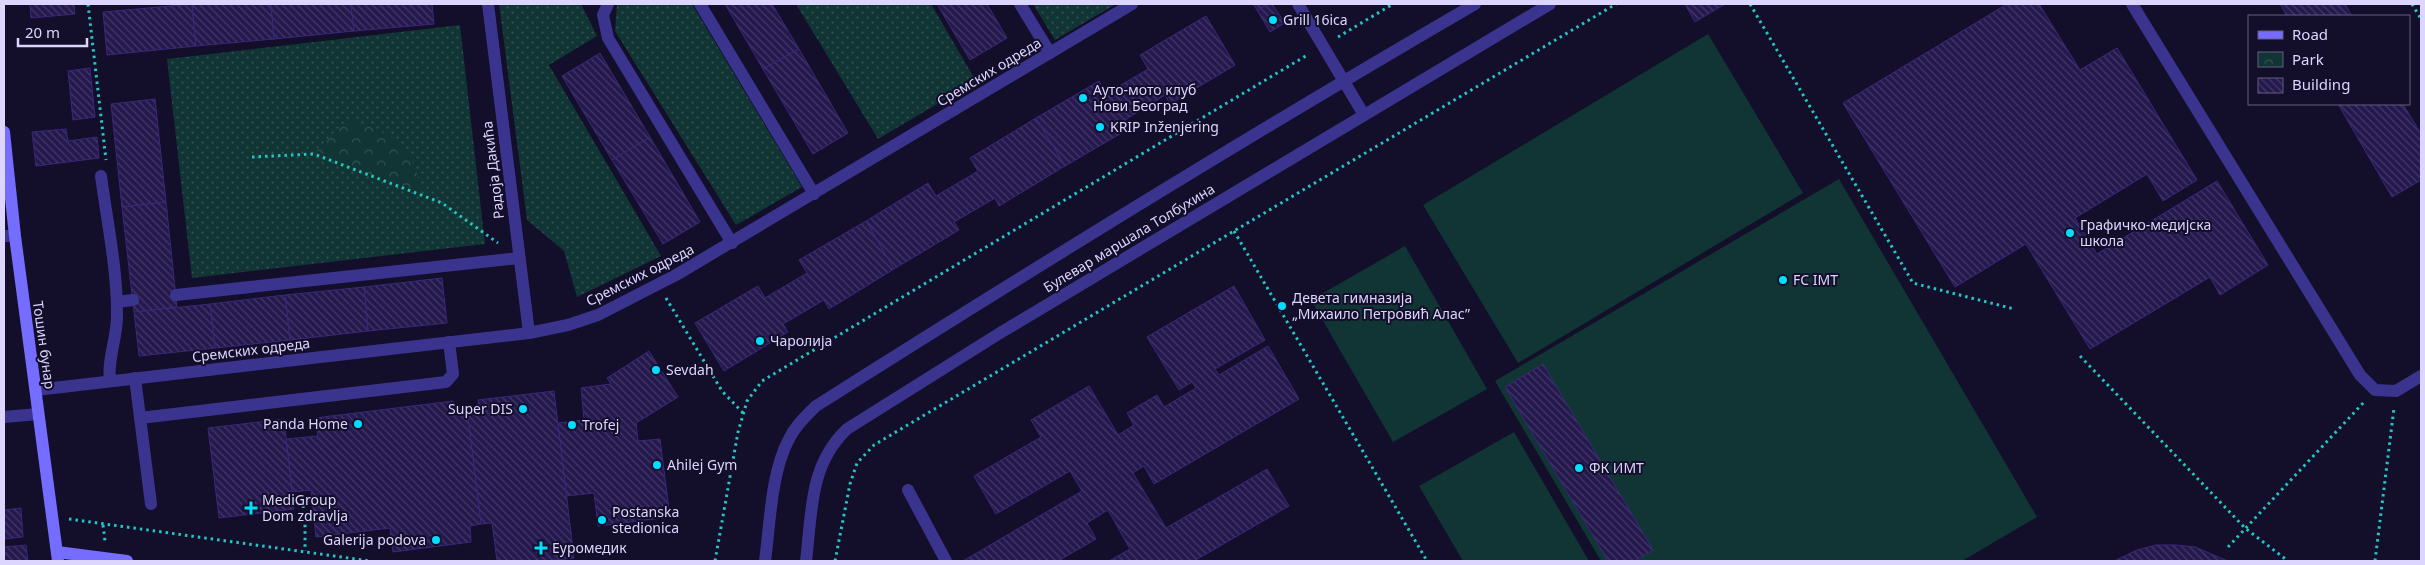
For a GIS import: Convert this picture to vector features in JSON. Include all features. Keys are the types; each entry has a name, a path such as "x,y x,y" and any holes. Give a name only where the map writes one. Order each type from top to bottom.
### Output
{"main road":[{"name":"Тошин бунар","path":"4,132 9,236 36,390 57,557"},
{"path":"57,557 127,561"}],"street":[{"name":"Радоја Дакића","path":"488,4 529,333"},
{"path":"608,4 603,15 608,38 732,243"},
{"path":"700,4 814,194"},
{"path":"1020,4 1050,53"},
{"name":"Сремских одреда","path":"36,390 529,333 568,326 598,315 658,285 732,243 1131,4"},
{"path":"1298,4 1364,115"},
{"name":"Булевар маршала Толбухина","path":"765,561 774,491 788,439 801,420 816,406 981,302 1344,80 1475,4"},
{"name":"Булевар маршала Толбухина","path":"806,561 816,478 827,452 847,429 1000,333 1550,4"},
{"path":"2132,4 2360,375 2375,390 2396,391 2421,376"},
{"path":"101,176 117,302 116,332 109,364 110,381"},
{"path":"176,295 519,258"},
{"path":"117,302 132,300"},
{"path":"140,418 446,382 453,374 450,342"},
{"path":"135,378 151,504"},
{"path":"4,417 38,414"},
{"path":"908,490 946,561"}],"path":[{"path":"88,4 107,175 101,176"},
{"path":"715,561 738,432 747,401 762,381 1393,4"},
{"path":"835,561 850,484 857,463 874,445 1616,4"},
{"path":"1750,4 1913,283 2014,309"},
{"path":"2412,4 2421,19"},
{"path":"252,157 314,154 442,204 519,258"},
{"path":"1234,231 1427,561"},
{"path":"658,285 722,391 744,414"},
{"path":"2080,356 2245,528 2288,561"},
{"path":"2228,547 2375,390"},
{"path":"2374,561 2396,391"},
{"path":"302,498 305,551"},
{"path":"52,516 103,525 370,561"}],"green space":[{"path":"499,4 581,4 597,36 549,65 661,256 577,297 564,251 527,220"},
{"path":"617,4 692,4 802,187 736,225 615,31"},
{"path":"796,4 931,4 976,81 878,139"},
{"path":"1033,4 1116,4 1055,40"},
{"path":"460,25 485,244 192,278 167,59"},
{"path":"1708,34 1803,193 1518,363 1423,205"},
{"path":"348,119 378,131 400,144 414,164 422,196 314,154"},
{"name":"FC IMT","path":"1839,179 2037,517 1962,561 1601,561 1495,381"},
{"path":"1405,246 1487,389 1393,442 1311,300"},
{"path":"1514,432 1589,561 1463,561 1419,486"}],"building":[{"path":"30,4 74,4 75,14 31,18"},
{"path":"192,4 196,46 107,55 103,12"},
{"path":"192,4 271,4 274,39 196,46"},
{"path":"271,4 351,4 354,31 274,39"},
{"path":"351,4 432,4 434,24 354,31"},
{"path":"725,4 772,4 799,49 763,69"},
{"path":"937,4 987,4 1007,38 970,60"},
{"path":"1253,4 1268,4 1257,10"},
{"name":"Grill 16ica","path":"1272,4 1285,23 1270,32 1257,10"},
{"path":"1685,4 1725,4 1695,22"},
{"path":"2007,4 2039,4 2080,70 2117,48 2197,180 2163,201 2147,174 2075,218 2097,254 2217,181 2268,265 2220,295 2210,277 2090,349 2026,244 1955,287 1843,103"},
{"path":"2280,4 2345,4 2351,15 2286,15"},
{"path":"1206,16 1235,65 1170,104 1165,95 1125,120 1130,128 1065,166 1036,118 1099,81 1106,94 1148,69 1140,55"},
{"path":"799,49 848,133 813,154 763,69"},
{"path":"600,53 650,137 612,160 562,76"},
{"path":"90,68 95,117 73,120 68,71"},
{"path":"155,99 166,202 122,207 111,104"},
{"path":"2339,105 2404,105 2421,134 2421,180 2392,197"},
{"path":"1036,118 1065,166 999,206 995,198 954,222 959,230 894,269 866,221 928,183 936,196 978,171 970,158"},
{"path":"66,129 68,141 97,137 99,158 36,166 32,132"},
{"path":"650,137 700,222 663,244 612,160"},
{"path":"166,202 177,307 134,312 122,207"},
{"path":"866,221 894,269 829,309 824,300 783,324 788,332 724,371 695,323 758,286 765,298 807,273 799,260"},
{"path":"442,278 447,323 368,331 364,287"},
{"path":"1234,286 1265,340 1215,369 1219,375 1268,346 1299,399 1154,484 1144,466 1133,473 1166,528 1267,469 1289,506 1194,561 1109,561 1130,549 1108,510 1087,523 1096,539 1058,561 963,561 1082,491 1070,471 996,514 974,476 1041,437 1031,420 1089,386 1118,435 1134,425 1127,413 1157,395 1164,407 1196,388 1192,382 1179,390 1147,337"},
{"path":"364,287 368,331 290,340 285,295"},
{"path":"285,295 290,340 215,348 210,304"},
{"path":"210,304 215,348 139,356 134,312"},
{"path":"649,351 678,397 636,423 638,441 660,439 670,517 598,526 594,493 566,496 558,423 584,420 581,388 611,384 607,378"},
{"name":"ФК ИМТ","path":"1543,364 1653,550 1634,561 1608,561 1505,387"},
{"path":"554,391 574,558 545,561 497,561 492,523 481,524 467,409 479,408 478,400"},
{"path":"453,401 454,411 467,409 481,524 470,526 471,542 393,552 390,528 316,537 311,490 292,492 286,439 318,436 315,418"},
{"path":"284,419 294,509 219,518 208,428"},
{"path":"21,508 23,537 4,539 4,510"},
{"path":"26,545 28,561 4,561 4,547"},
{"path":"2156,545 2195,547 2228,561 2114,561 2137,550"}],"place":[{"name":"Grill 16ica","path":"1273,20"},
{"name":"Ауто-мото клуб Нови Београд","path":"1083,98"},
{"name":"KRIP Inženjering","path":"1100,127"},
{"name":"Графичко-медијска школа","path":"2070,233"},
{"name":"FC IMT","path":"1783,280"},
{"name":"Девета гимназија „Михаило Петровић Алас”","path":"1282,306"},
{"name":"Чаролија","path":"760,341"},
{"name":"Sevdah","path":"656,370"},
{"name":"Super DIS","path":"523,409"},
{"name":"Panda Home","path":"358,424"},
{"name":"Trofej","path":"572,425"},
{"name":"Ahilej Gym","path":"657,465"},
{"name":"ФК ИМТ","path":"1579,468"},
{"name":"MediGroup Dom zdravlja","path":"251,508"},
{"name":"Postanska stedionica","path":"602,520"},
{"name":"Galerija podova","path":"436,540"},
{"name":"Еуромедик","path":"541,548"}]}
